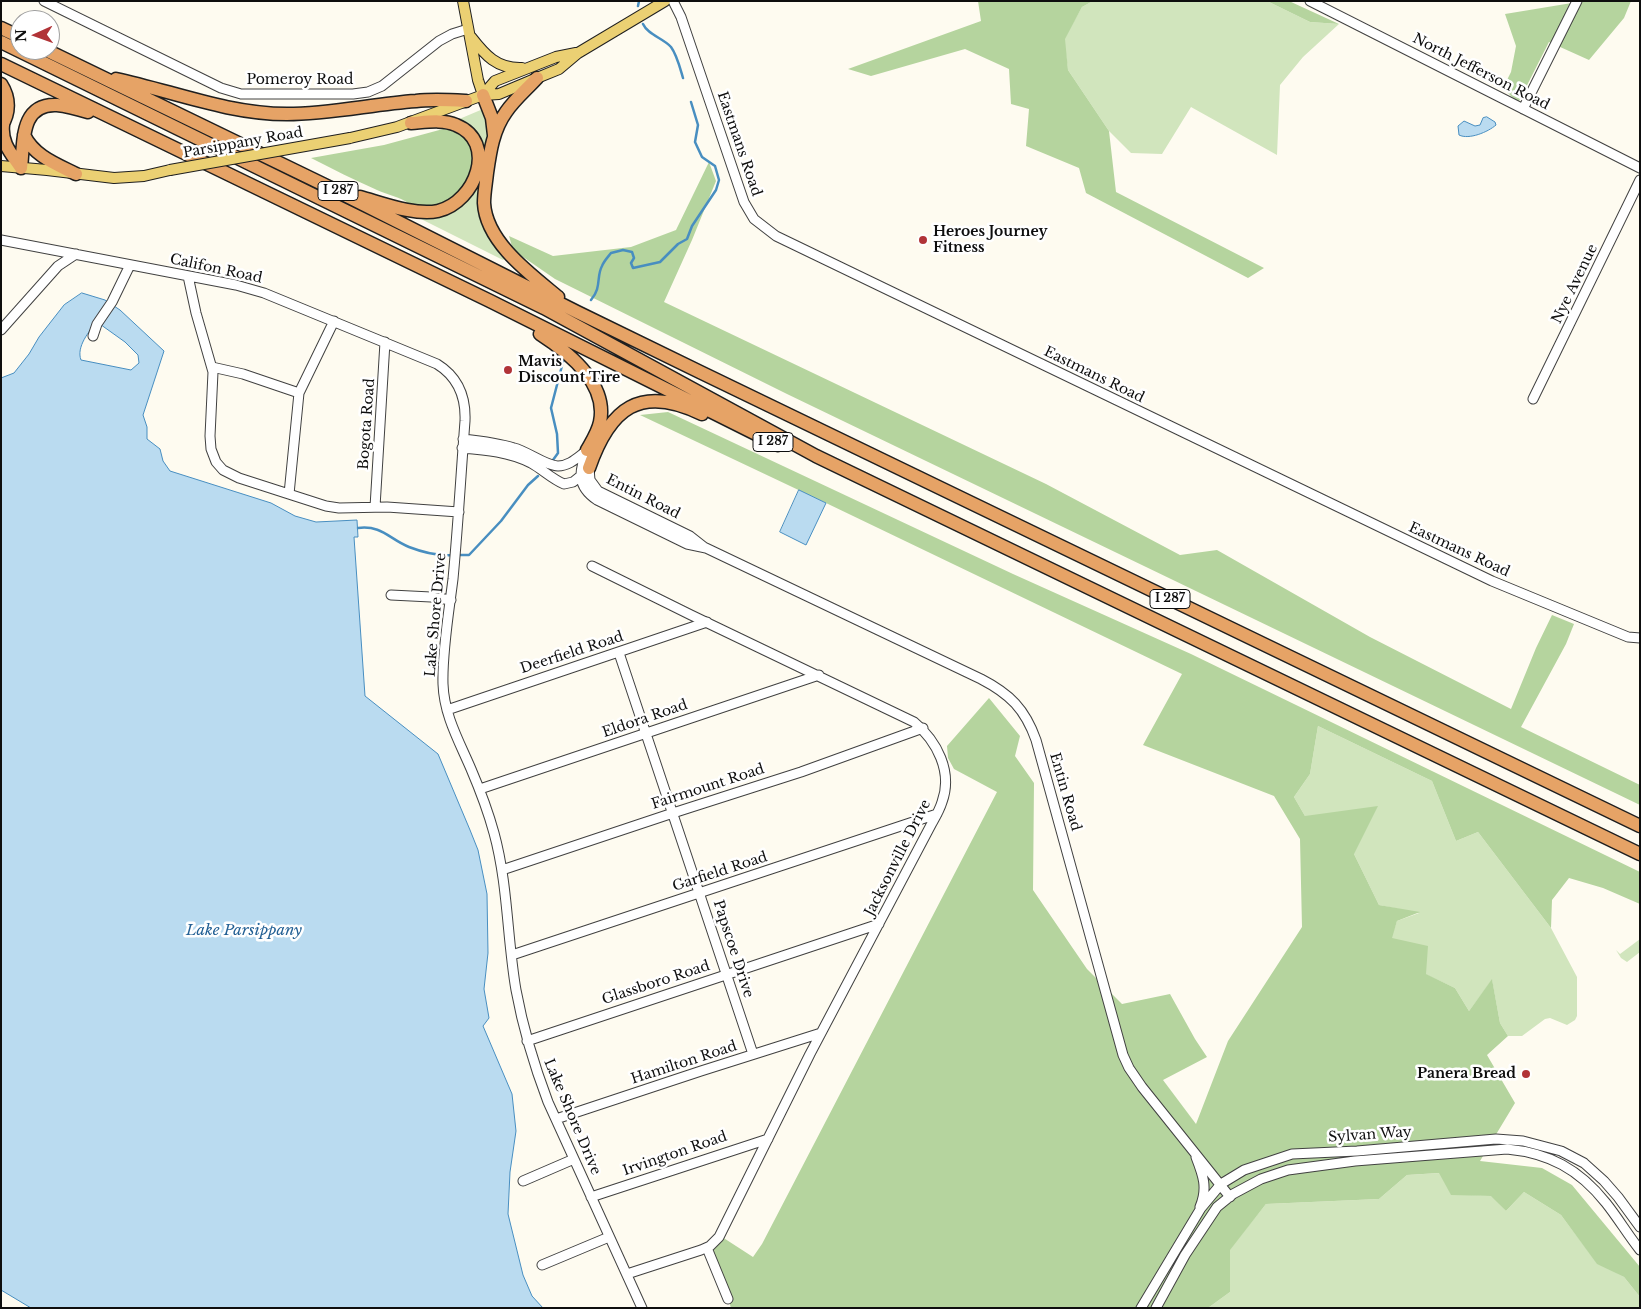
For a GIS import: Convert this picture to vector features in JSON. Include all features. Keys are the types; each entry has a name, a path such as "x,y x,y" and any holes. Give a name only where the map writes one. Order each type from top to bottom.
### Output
{"highway":[{"path":"1,42 544,308 816,456"},
{"name":"I 287","path":"60,57 337,191 577,312 1640,826"},
{"name":"I 287","path":"1,64 490,301 785,448 816,456 1640,854"},
{"path":"494,135 506,111 534,73"},
{"path":"96,75 155,88 213,104 264,113 309,113 417,100 466,101"},
{"path":"1,84 8,100 6,116 2,126 5,145 21,168"},
{"path":"483,95 492,118 494,135 485,194 486,212 490,223 497,237 516,261 577,312"},
{"path":"21,168 26,124 31,114 39,108 59,105 109,117"},
{"path":"337,191 417,212 447,208 463,196 474,180 478,169 478,154 472,138 463,128 449,122 411,123"},
{"path":"24,135 34,151 76,174"},
{"path":"490,301 560,347 585,372 595,390 601,412 599,425 588,450"},
{"path":"584,472 613,420 629,408 643,402 662,401 677,404 713,420 732,421"}],"main road":[{"path":"463,1 478,80 483,95"},
{"name":"Parsippany Road","path":"1,166 124,178 144,176 350,138 411,123 483,95 499,94 534,73 559,69 578,53 665,1"},
{"path":"468,31 483,52 498,64 534,73"}],"street":[{"name":"Pomeroy Road","path":"44,1 221,88 241,94 353,94 368,92 382,86 439,41 452,34 468,31"},
{"name":"Eastmans Road","path":"673,1 681,17 744,202 754,219 776,236 1492,582 1628,637 1640,638"},
{"name":"North Jefferson Road","path":"1310,1 1640,168"},
{"path":"1523,109 1577,1"},
{"name":"Nye Avenue","path":"1533,399 1640,180"},
{"name":"Califon Road","path":"1,240 236,285 264,293 385,342 443,368 457,382 461,391"},
{"path":"1,330 58,266 76,254"},
{"path":"93,336 97,324 112,302 130,265"},
{"path":"188,276 196,313 212,367 211,449 216,462 223,470 238,478 326,506 458,512"},
{"path":"290,494 299,393 334,321"},
{"name":"Bogota Road","path":"375,507 385,342"},
{"path":"212,367 242,374 299,393"},
{"name":"Lake Shore Drive","path":"461,391 465,411 455,557 443,683 446,710 480,790 494,834 502,870 516,989 535,1068 556,1119 642,1308"},
{"path":"463,444 492,443 516,448 552,466 572,462 588,450"},
{"path":"463,444 513,456 530,463 564,484 573,482 584,472 581,467 588,450"},
{"name":"Entin Road","path":"584,472 598,491 690,536 706,548 982,679 1007,695 1021,710 1036,740 1123,1055 1142,1087 1230,1197"},
{"name":"Jacksonville Drive","path":"592,566 906,717 929,735 939,752 945,772 945,792 937,814 821,1033 719,1237 706,1248 627,1274"},
{"path":"391,595 450,600"},
{"name":"Deerfield Road","path":"446,710 707,622"},
{"name":"Papscoe Drive","path":"619,653 753,1054"},
{"name":"Eldora Road","path":"480,790 819,675"},
{"name":"Fairmount Road","path":"502,870 810,769 922,728"},
{"name":"Garfield Road","path":"512,956 937,814"},
{"name":"Glassboro Road","path":"527,1041 879,924"},
{"name":"Hamilton Road","path":"556,1119 821,1033"},
{"name":"Irvington Road","path":"591,1197 768,1138"},
{"name":"Sylvan Way","path":"1141,1308 1197,1215 1221,1184 1249,1168 1292,1154 1357,1151 1429,1144 1506,1140 1523,1141 1561,1151 1584,1163 1618,1197 1640,1227"},
{"path":"1429,1144 1431,1154"},
{"path":"1192,1148 1204,1177 1204,1194 1197,1215"},
{"name":"Sylvan Way","path":"1156,1308 1177,1268 1202,1229 1217,1207 1230,1197 1261,1179 1288,1170 1355,1161 1507,1149 1528,1151 1569,1169 1594,1189 1640,1250"},
{"path":"523,1181 574,1159"},
{"path":"542,1265 609,1236"},
{"path":"706,1248 728,1298"}],"green space":[{"path":"978,1 1093,1 1082,7 1065,39 1068,70 1109,131 1116,192 1264,268 1248,278 1086,193 1079,168 1026,146 1029,109 1011,104 1009,69 965,49 871,76 848,69 981,21"},
{"path":"1093,1 1267,1 1310,22 1339,24 1303,57 1280,85 1277,155 1191,107 1162,154 1131,153 1109,131 1068,70 1064,39 1082,7"},
{"path":"1267,1 1289,1 1339,24 1310,22"},
{"path":"1584,1 1631,1 1624,18 1589,60 1549,42 1518,103 1503,88 1511,72 1516,46 1505,14"},
{"path":"483,109 489,128 480,193 506,258 503,260 417,217 481,164 457,120"},
{"path":"443,129 459,133 468,143 472,156 470,170 464,185 454,197 440,205 411,206 402,199 368,186 311,158 384,145"},
{"path":"709,162 716,181 664,302 1046,484 1180,555 1217,550 1370,637 1511,709 1552,615 1574,624 1566,644 1521,727 1640,785 1640,805 787,394 555,279 513,250 509,236 553,256 631,247 676,230"},
{"path":"668,412 1013,574 1191,654 1640,872 1640,904 1603,888 1569,878 1552,900 1551,928 1478,832 1456,841 1432,781 1318,726 1310,774 1294,797 1305,816 1378,806 1354,854 1379,905 1420,912 1397,921 1392,938 1428,946 1426,974 1455,988 1469,1011 1492,979 1500,1023 1508,1036 1487,1055 1515,1103 1480,1161 1542,1168 1572,1185 1640,1267 1640,1297 1624,1277 1597,1264 1561,1215 1524,1192 1506,1211 1491,1196 1451,1195 1439,1173 1407,1175 1379,1199 1266,1204 1230,1250 1230,1292 1208,1308 731,1308 712,1246 719,1235 753,1257 762,1244 997,792 954,769 948,758 947,746 989,698 1020,736 1015,756 1034,783 1033,890 1087,969 1122,1004 1170,994 1207,1057 1163,1080 1196,1124 1228,1041 1302,927 1300,839 1274,796 1143,745 1182,674 640,415"},
{"path":"1318,726 1432,781 1456,841 1478,832 1551,928 1577,977 1577,1016 1575,1020 1567,1025 1550,1018 1545,1019 1522,1036 1508,1036 1500,1023 1492,980 1469,1011 1455,988 1425,974 1391,938 1397,921 1419,913 1379,905 1354,854 1305,816 1294,797 1310,774"},
{"path":"1640,939 1640,952 1627,962 1621,958 1616,950 1620,954"},
{"path":"1440,1173 1451,1194 1492,1196 1506,1211 1524,1192 1561,1215 1597,1263 1624,1277 1640,1297 1640,1308 1208,1308 1230,1292 1229,1250 1266,1204 1379,1199 1407,1175"}],"water":[{"path":"1487,117 1495,122 1496,125 1468,137 1459,135 1458,126 1464,121 1475,126 1480,125 1483,118"},
{"name":"Lake Parsippany","path":"82,293 105,300 120,310 164,351 143,415 147,427 147,439 160,449 163,461 170,471 271,503 295,516 316,522 357,520 358,537 354,537 365,696 438,754 478,850 487,894 488,953 484,989 489,1018 483,1026 512,1094 516,1131 510,1172 508,1214 523,1275 532,1296 543,1308 31,1308 1,1290 1,378 14,373 64,305","holes":["97,322 125,342 138,355 139,363 131,370 81,360 80,350 82,345"]},
{"path":"799,490 826,503 806,545 780,532"}],"waterway":[{"path":"638,6 639,1"},
{"path":"643,24 648,31 671,47 677,58 683,78"},
{"path":"591,300 597,291 600,270 611,253 623,250 632,252 634,258 631,263 633,268 660,262 678,244 687,239 692,226 716,190 719,180 715,166 702,157 695,142 698,125 691,102"},
{"path":"553,460 558,453 557,434 551,408 564,358"},
{"path":"458,555 469,555 501,521 528,485 538,476"},
{"path":"358,528 373,529 385,533 402,544 419,550 452,555"}],"place":[{"name":"Heroes Journey Fitness","path":"923,240"},
{"name":"Mavis Discount Tire","path":"508,370"},
{"name":"Panera Bread","path":"1526,1074"}]}
